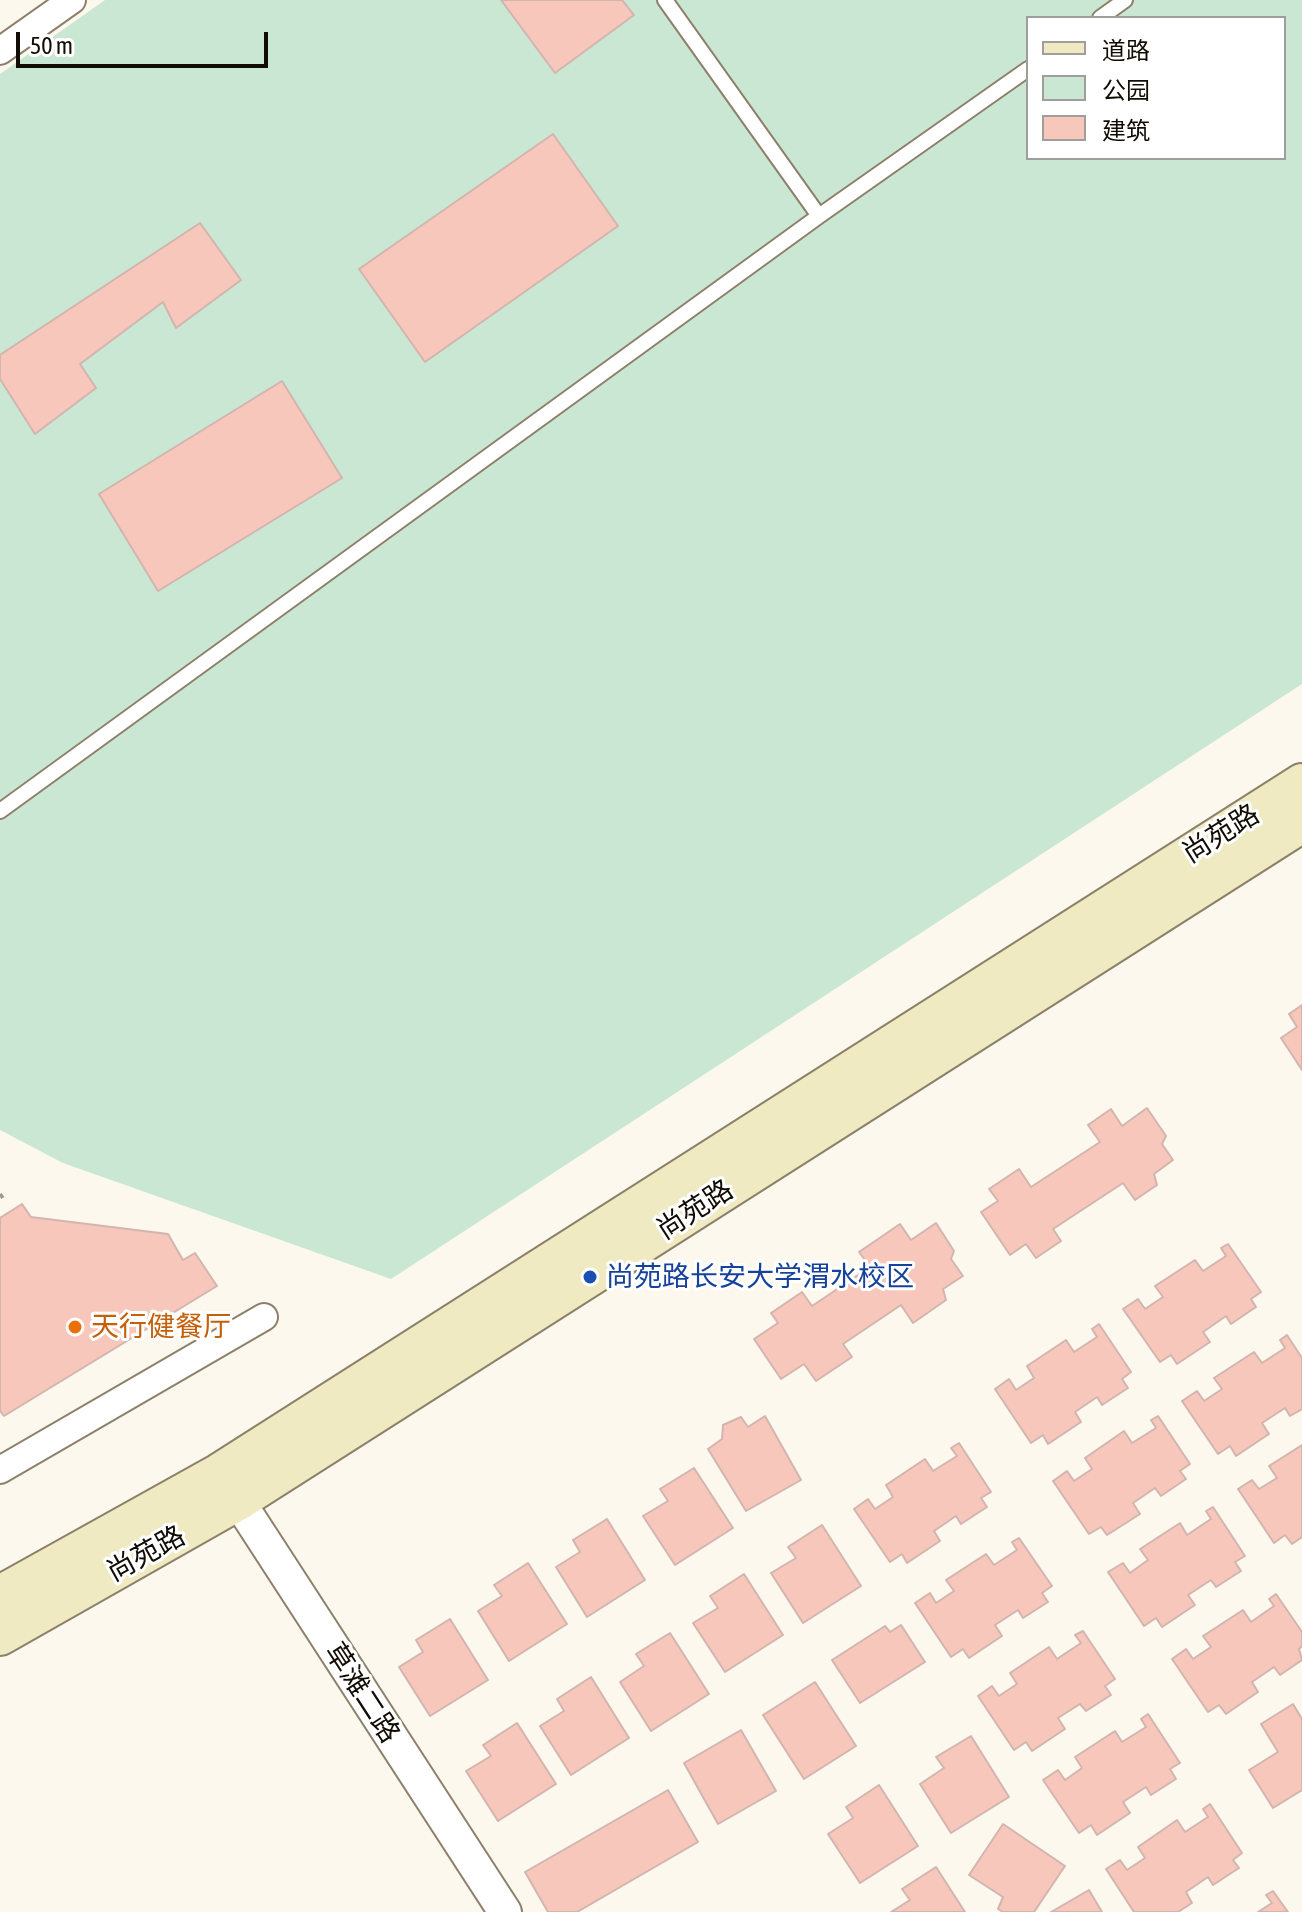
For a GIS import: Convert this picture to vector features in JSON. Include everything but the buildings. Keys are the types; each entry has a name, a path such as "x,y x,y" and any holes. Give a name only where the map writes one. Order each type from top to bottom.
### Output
{"main road":[{"name":"尚苑路","path":"0,1636 1302,783"},
{"name":"尚苑路","path":"0,1595 229,1487 1302,823"}],"street":[{"path":"0,51 72,0"},
{"path":"0,1470 264,1317"},
{"name":"草滩二路","path":"229,1487 505,1912"}],"lane":[{"path":"665,0 819,216"},
{"path":"1103,16 1125,0"},
{"path":"0,811 819,216 1026,70"}],"green space":[{"path":"105,0 1302,0 1302,684 391,1279 63,1163 0,1130 0,74"}],"place":[{"name":"尚苑路长安大学渭水校区","path":"590,1277"},
{"name":"天行健餐厅","path":"75,1327"}]}
